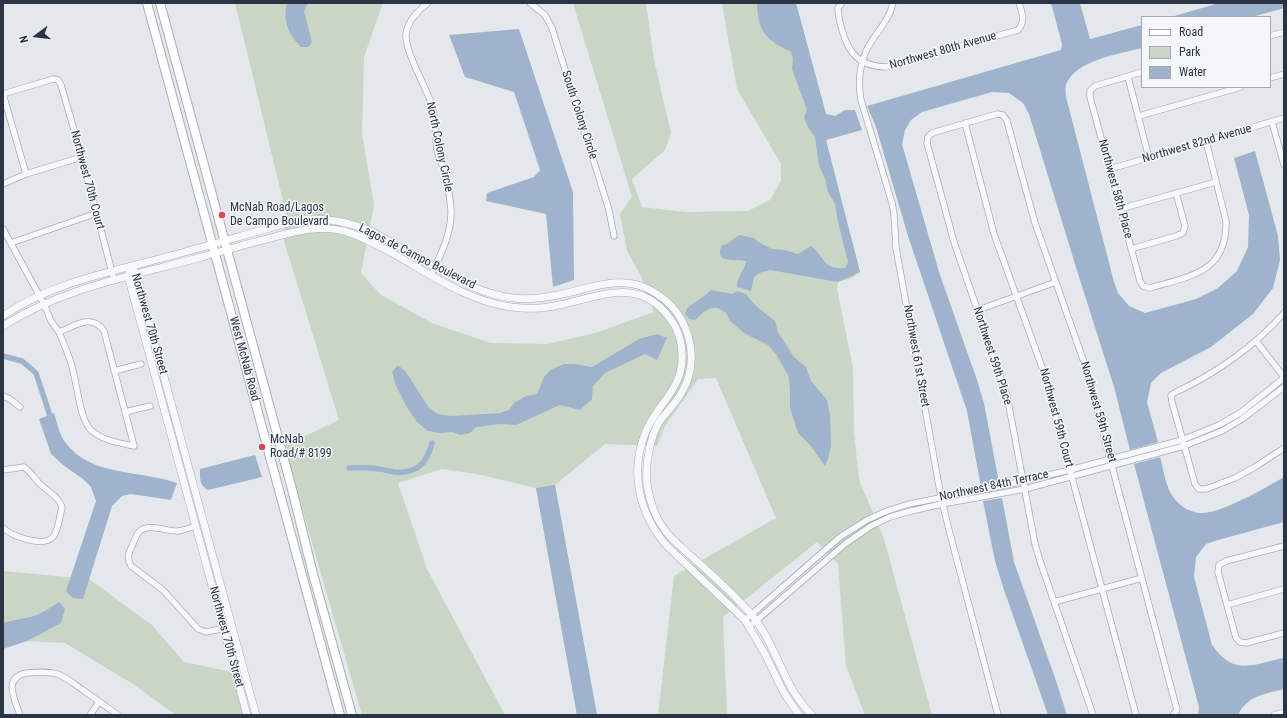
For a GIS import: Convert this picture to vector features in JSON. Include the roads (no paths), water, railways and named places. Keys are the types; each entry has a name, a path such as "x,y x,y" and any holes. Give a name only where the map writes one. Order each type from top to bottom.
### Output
{"main road":[{"name":"West McNab Road","path":"147,3 340,715"},
{"name":"West McNab Road","path":"160,3 352,715"},
{"path":"179,120 186,126 192,147 200,147"}],"street":[{"name":"North Colony Circle","path":"428,3 410,22 406,36 407,44 415,66 432,106 438,153 445,172 450,193 450,227 446,243 431,275"},
{"name":"South Colony Circle","path":"530,3 545,15 552,28 610,210 614,236"},
{"path":"842,3 838,8 838,15 845,40 848,47 863,63"},
{"name":"Northwest 61st Street","path":"893,3 892,11 866,51 859,78 859,89 892,203 896,248 942,504 998,715"},
{"name":"Northwest 80th Avenue","path":"863,63 876,67 886,67 1018,30 1022,26 1024,20 1019,3"},
{"path":"1271,36 1284,32"},
{"path":"1141,72 1128,77 1149,158"},
{"path":"1271,78 1284,74"},
{"name":"Northwest 58th Place","path":"1128,77 1095,86 1090,91 1090,97 1131,249 1140,281 1143,286 1150,288 1202,271 1213,262 1220,252 1226,232 1226,221 1216,182"},
{"name":"Northwest 70th Court","path":"3,94 53,79 58,80 61,85 82,157 114,280"},
{"path":"1139,116 1237,88"},
{"path":"3,94 26,174"},
{"name":"Northwest 59th Street","path":"965,123 997,114 1003,115 1007,121 1035,223 1085,365 1177,710 1174,714"},
{"name":"Northwest 82nd Avenue","path":"1110,168 1284,118"},
{"path":"1272,122 1284,165"},
{"name":"Northwest 59th Place","path":"965,123 932,133 928,136 927,143 954,242 1007,396 1035,544 1093,715"},
{"name":"Northwest 59th Court","path":"965,123 994,234 1043,370 1136,715"},
{"path":"1120,209 1216,182 1206,141"},
{"path":"3,184 26,174 82,157"},
{"path":"1131,249 1183,233 1184,226 1176,193"},
{"path":"11,243 97,213"},
{"name":"Lagos de Campo Boulevard","path":"224,240 291,222 308,219 326,219 343,222 371,231 435,267 478,289 495,295 537,299 559,295 602,283 613,282 636,284 651,290 666,300 676,311 685,326 690,343 692,361 688,379 682,392 674,405 661,420 654,434 650,449 647,466 647,484 657,516 664,530 752,614 774,649 800,702 812,715"},
{"path":"3,229 44,304 51,321 59,332 71,363 81,407 87,424 91,430 112,442 134,446 104,331 96,322 89,321 59,332"},
{"name":"Lagos de Campo Boulevard","path":"227,249 310,229 342,231 369,241 473,297 493,304 513,307 539,308 617,291 647,298 658,305 668,315 676,329 682,345 682,361 679,376 671,393 654,415 640,448 638,486 642,503 657,535 745,620 765,654 784,693 799,715"},
{"path":"3,316 39,296 79,281 224,240"},
{"path":"395,255 400,247"},
{"path":"3,326 44,304 80,290 227,249"},
{"name":"Northwest 70th Street","path":"131,267 136,274 256,715"},
{"name":"Northwest 70th Street","path":"131,267 128,276 248,715"},
{"path":"613,282 623,292"},
{"path":"978,310 1056,282"},
{"path":"1284,313 1275,324 1256,341 1210,374 1171,396 1195,484 1199,489 1206,489 1235,478 1284,448"},
{"path":"1256,341 1284,378"},
{"path":"114,371 141,364"},
{"name":"Northwest 84th Terrace","path":"749,627 845,544 871,526 890,517 911,510 1025,488 1111,459 1182,440 1213,427 1240,413 1284,378"},
{"name":"Northwest 84th Terrace","path":"745,620 840,538 867,520 887,511 909,504 941,497 1113,466 1184,446 1222,431 1242,419 1284,387"},
{"path":"3,396 10,399 20,407"},
{"path":"125,412 150,406"},
{"path":"3,470 24,467 29,470 45,488 58,499 62,507 55,535 48,541 43,542 17,537 3,528"},
{"path":"196,526 178,531 150,528 139,532 129,552 128,561 131,566 163,590 179,606 198,629 206,632 232,627"},
{"path":"1284,546 1226,561 1219,565 1218,572 1228,604 1236,638 1240,642 1246,643 1284,633"},
{"path":"1054,602 1142,578"},
{"path":"1228,604 1284,589"},
{"path":"20,715 12,688 12,683 18,676 40,671 57,674 118,715"},
{"path":"90,715 99,702"},
{"path":"1274,715 1284,712"}],"water":[{"path":"287,3 308,3 304,11 312,42 308,47 301,47 290,32 285,15"},
{"path":"757,3 796,3 826,114 835,116 845,110 855,110 862,130 826,140 860,272 838,282 770,270 759,273 754,277 751,291 737,287 738,280 746,261 726,259 720,255 722,245 727,244 739,235 754,238 772,249 784,250 798,254 811,246 828,265 832,267 845,268 848,262 835,204 828,192 825,178 819,166 815,137 804,118 807,110 792,69 793,58 791,52 775,43 765,34 759,21"},
{"path":"1051,3 1080,3 1090,39 1141,25 1141,48 1099,59 1088,64 1071,76 1066,85 1066,97 1114,282 1118,293 1129,306 1145,313 1196,299 1218,288 1237,271 1248,247 1249,215 1234,158 1255,151 1278,236 1280,260 1273,288 1253,314 1211,347 1161,373 1151,383 1147,402 1158,442 1130,450 1114,387 1029,114 1023,103 1009,93 992,92 922,112 911,120 905,130 902,144 939,272 984,403 999,483 981,487 967,411 908,236 876,127 867,106 1061,50 1062,44"},
{"path":"1219,3 1284,3 1284,8 1256,16 1174,16"},
{"path":"519,29 573,192 574,280 553,287 546,214 486,201 487,193 534,177 540,170 514,92 465,77 449,35"},
{"path":"711,290 733,294 737,291 746,294 757,307 775,321 778,332 794,357 806,367 811,381 827,400 830,415 831,445 825,466 810,445 798,433 790,408 789,377 776,354 768,345 744,333 730,321 726,313 718,308 711,308 705,311 695,320 689,319 685,314 687,308"},
{"path":"657,334 667,338 657,360 645,354 605,373 593,386 592,399 580,410 560,405 516,425 500,424 476,427 470,433 460,435 452,432 440,433 428,431 417,422 408,409 396,386 392,372 398,365 406,372 429,408 438,414 450,416 500,413 509,410 514,403 526,396 537,394 544,377 552,369 564,364 592,367 639,339"},
{"path":"54,413 65,442 76,453 88,461 117,471 177,483 171,500 131,494 122,496 112,506 83,599 73,598 66,591 96,501 91,487 51,454 39,419"},
{"path":"255,455 262,477 208,490 203,486 200,478 200,469"},
{"path":"1160,457 1167,484 1176,501 1189,510 1200,513 1209,512 1231,505 1284,477 1284,522 1206,544 1196,557 1194,577 1212,645 1220,655 1236,665 1244,666 1283,658 1284,689 1252,699 1242,708 1238,715 1198,715 1199,707 1134,464"},
{"path":"555,485 597,715 577,715 536,488"},
{"path":"1002,498 1014,562 1067,715 1048,715 995,561 983,501"},
{"path":"59,602 65,609 61,623 27,641 3,649 3,623 35,616"}],"waterway":[{"path":"3,356 22,361 36,373 52,422"},
{"path":"349,468 371,468 394,472 409,471 424,462 432,443"}],"place":[{"name":"McNab Road/Lagos De Campo Boulevard","path":"222,215"},
{"name":"McNab Road/# 8199","path":"262,447"}]}
